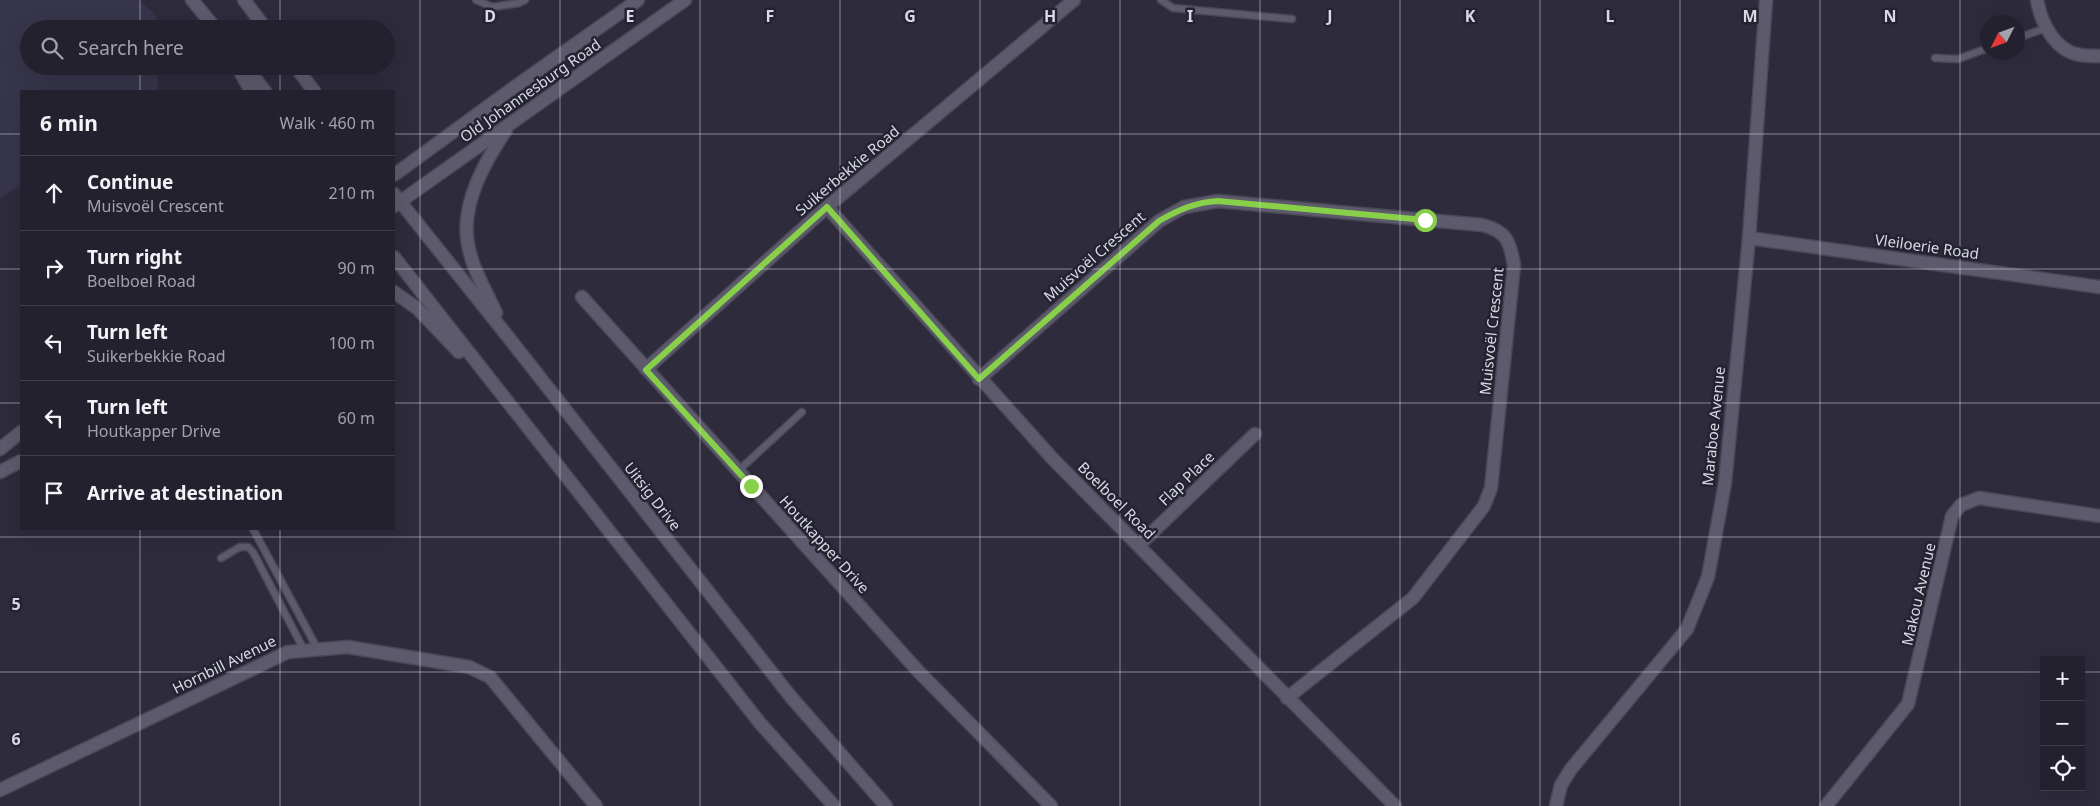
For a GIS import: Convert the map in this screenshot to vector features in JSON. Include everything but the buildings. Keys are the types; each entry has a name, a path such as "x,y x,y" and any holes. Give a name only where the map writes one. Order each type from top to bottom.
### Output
{"street":[{"path":"192,0 209,20"},
{"path":"244,0 259,20"},
{"name":"Old Johannesburg Road","path":"395,174 638,0"},
{"name":"Old Johannesburg Road","path":"396,201 510,124 685,0"},
{"name":"Suikerbekkie Road","path":"646,370 827,207 1074,0"},
{"name":"Maraboe Avenue","path":"1556,806 1561,785 1571,768 1687,630 1708,577 1725,483 1748,238 1766,0"},
{"path":"2037,0 2046,28 2060,45 2078,55 2100,56"},
{"path":"242,75 250,90"},
{"path":"252,75 264,90"},
{"path":"302,75 313,90"},
{"path":"505,333 476,272 466,237 470,204 481,171 510,124"},
{"name":"Uitsig Drive","path":"396,201 505,333 791,697 886,806"},
{"name":"Muisvoël Crescent","path":"979,379 1159,221 1184,207 1218,201 1482,225 1500,231 1511,244 1514,265 1489,496 1484,506 1413,598 1287,698"},
{"name":"Boelboel Road","path":"827,207 979,379 1052,458 1395,806"},
{"name":"Vleiloerie Road","path":"1748,238 2100,287"},
{"path":"395,258 760,723 834,806"},
{"path":"395,293 418,309 506,400"},
{"name":"Houtkapper Drive","path":"582,298 919,672 1051,806"},
{"path":"0,449 20,433"},
{"name":"Flap Place","path":"1139,545 1255,434"},
{"path":"0,472 20,462"},
{"name":"Makou Avenue","path":"1826,806 1908,704 1952,516 1960,505 1979,498 2100,516"},
{"name":"Hornbill Avenue","path":"0,790 288,652 348,647 469,666 481,671 490,677 596,806"}],"lane":[{"path":"476,0 492,7 519,3 525,0"},
{"path":"1161,0 1173,8 1292,19"},
{"path":"2025,36 2046,28"},
{"path":"1935,58 1958,59 1980,51"},
{"path":"738,472 802,412"},
{"path":"252,530 310,649"},
{"path":"221,558 240,547 248,547 253,552 310,649"}],"shaded area":[{"path":"0,0 138,0 156,15 156,20 20,20 20,75 157,75 158,90 20,90 20,186 0,198"}],"route":[{"path":"751,486 646,370 827,207 979,379 1159,221 1184,207 1218,201 1425,220"}]}
